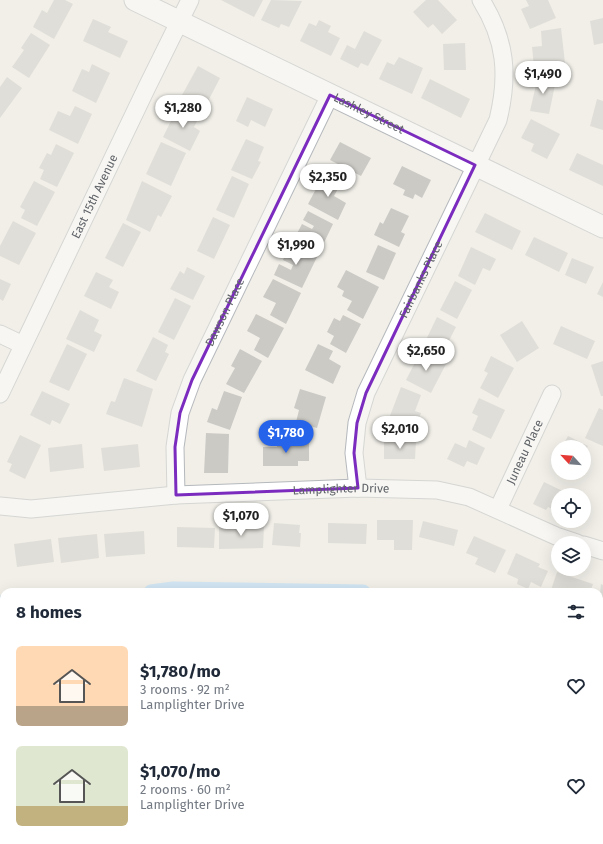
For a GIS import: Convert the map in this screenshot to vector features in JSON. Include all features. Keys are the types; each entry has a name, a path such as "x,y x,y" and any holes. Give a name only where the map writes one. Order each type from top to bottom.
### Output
{"street":[{"name":"Lashley Street","path":"135,0 603,227"},
{"name":"East 15th Avenue","path":"0,394 190,0"},
{"name":"Fairbanks Place","path":"358,488 354,453 358,423 366,393 498,120 504,96 505,70 500,38 490,15 481,0"},
{"name":"Dawson Place","path":"176,495 175,448 180,413 192,380 330,95"},
{"path":"0,334 23,345"},
{"name":"Juneau Place","path":"498,509 552,394"},
{"name":"Lamplighter Drive","path":"0,506 31,509 176,495 358,488 437,490 468,496 556,536"},
{"path":"591,547 603,551"}],"highlighted area":[{"path":"330,95 475,165 366,393 357,423 354,453 358,488 176,495 175,447 180,413 192,380"}],"building":[{"path":"54,0 65,0 73,4 54,39 33,27 42,10 47,13"},
{"path":"221,0 263,0 254,17"},
{"path":"271,0 302,1 289,27 281,24 279,28 261,20"},
{"path":"426,0 438,0 457,20 442,34 433,24 428,28 413,12"},
{"path":"526,0 548,0 556,18 530,29 521,9 529,6"},
{"path":"603,18 603,43 594,45 590,21"},
{"path":"93,19 111,27 108,32 128,41 120,58 83,41"},
{"path":"319,20 331,26 328,32 340,38 331,56 300,41 309,23 316,26"},
{"path":"561,28 565,63 534,67 532,47 542,46 541,31"},
{"path":"364,31 382,40 368,66 361,63 358,68 340,59 347,45 355,49"},
{"path":"31,33 50,45 29,78 12,67 24,50 21,48"},
{"path":"465,43 466,70 444,70 443,44"},
{"path":"399,57 423,68 412,94 379,79 387,62 394,65"},
{"path":"92,64 110,73 96,103 72,91 82,69 89,72"},
{"path":"198,66 220,78 205,107 182,95"},
{"path":"538,76 556,80 549,114 530,111"},
{"path":"7,77 22,88 0,118 0,87"},
{"path":"430,79 470,99 461,118 421,98"},
{"path":"247,97 273,109 265,127 251,120 248,127 236,121"},
{"path":"597,99 603,101 603,130 590,126"},
{"path":"75,106 92,114 78,144 49,130 58,111 70,116"},
{"path":"178,107 199,117 194,127 200,131 190,151 163,137"},
{"path":"531,119 560,134 547,159 531,151 534,144 521,138"},
{"path":"246,139 264,147 258,161 261,162 252,179 231,170"},
{"path":"161,142 186,153 171,186 146,174"},
{"path":"340,142 371,158 361,176 330,160"},
{"path":"56,144 74,153 57,187 40,179 44,170 39,168 47,153 51,155"},
{"path":"577,153 603,165 603,186 569,170"},
{"path":"402,166 431,180 422,198 415,194 413,199 403,195 405,190 393,184"},
{"path":"324,174 341,183 334,196 346,203 338,220 308,204"},
{"path":"232,176 249,184 234,218 216,210"},
{"path":"34,181 55,192 37,226 21,218 25,210 20,207"},
{"path":"142,181 172,196 161,217 158,215 150,232 126,220"},
{"path":"391,208 409,216 401,232 405,234 399,247 374,235 380,222 383,224"},
{"path":"308,211 333,224 319,253 293,241 302,224 312,229 314,226 303,220"},
{"path":"485,213 521,231 512,250 475,232"},
{"path":"213,217 230,225 214,259 197,251"},
{"path":"13,221 36,233 19,265 0,256 0,246"},
{"path":"123,223 141,232 123,267 105,258"},
{"path":"534,237 568,253 559,272 525,255"},
{"path":"290,244 317,257 302,288 274,275 279,264 291,270 293,265 283,260"},
{"path":"378,245 396,253 384,280 366,272"},
{"path":"471,247 496,259 490,271 483,268 475,285 458,276"},
{"path":"572,258 594,267 586,284 565,275"},
{"path":"187,267 205,276 193,300 170,289 180,271 184,274"},
{"path":"346,270 379,287 363,319 347,310 352,301 342,296 344,291 337,287"},
{"path":"96,272 113,280 109,287 119,292 111,309 84,296"},
{"path":"0,279 11,284 3,301 0,299"},
{"path":"273,279 301,293 286,324 270,315 276,303 263,297"},
{"path":"455,281 472,290 457,319 440,310"},
{"path":"603,282 603,297 597,294"},
{"path":"175,298 191,306 174,340 158,332"},
{"path":"80,310 99,320 94,331 102,335 94,352 66,339"},
{"path":"256,314 284,328 268,358 254,350 260,338 247,331"},
{"path":"343,315 361,324 346,353 330,344 334,336 327,332 334,318 340,321"},
{"path":"437,317 456,327 441,356 423,346"},
{"path":"522,321 539,348 517,362 500,335"},
{"path":"561,326 595,341 587,359 553,344"},
{"path":"153,337 168,345 165,352 169,354 156,381 136,371"},
{"path":"67,344 87,354 69,391 49,382"},
{"path":"318,344 333,351 329,359 341,366 333,384 305,370"},
{"path":"240,349 262,361 244,393 226,384 235,368 231,366"},
{"path":"421,351 446,364 431,393 406,380"},
{"path":"491,356 514,368 498,398 480,388 488,373 484,371"},
{"path":"603,361 603,396 601,396 591,365"},
{"path":"124,378 153,389 142,427 106,414 111,401 115,402"},
{"path":"401,387 421,395 415,411 421,413 414,430 388,421"},
{"path":"300,389 326,397 317,428 296,422 299,410 294,408"},
{"path":"42,391 70,404 60,424 52,420 50,425 30,415"},
{"path":"224,391 242,397 230,430 207,422 212,408 217,410"},
{"path":"479,398 505,410 491,439 472,430 478,416 472,413"},
{"path":"599,408 603,410 603,446 585,438"},
{"path":"206,433 229,434 228,473 204,473"},
{"path":"20,435 41,445 25,479 9,471 12,464 7,462"},
{"path":"568,436 576,440 566,440"},
{"path":"469,440 485,448 477,465 467,461 464,467 447,459 455,443 466,448"},
{"path":"277,441 309,441 309,461 298,461 298,466 263,466 263,447 277,447"},
{"path":"384,441 416,441 415,459 384,459"},
{"path":"82,444 84,468 50,472 48,448"},
{"path":"138,444 140,467 104,471 101,448"},
{"path":"544,482 556,488 551,488 551,508 548,507 546,510 533,504"},
{"path":"377,520 413,520 412,550 394,550 394,540 377,540"},
{"path":"423,521 458,530 454,546 419,537"},
{"path":"274,523 300,525 300,547 272,545"},
{"path":"328,523 367,524 366,544 328,543"},
{"path":"219,526 264,527 263,548 219,549"},
{"path":"177,527 215,528 214,548 177,547"},
{"path":"144,531 145,554 106,557 104,534"},
{"path":"97,534 99,558 61,563 58,538"},
{"path":"474,536 506,550 495,573 475,564 478,558 466,553"},
{"path":"51,539 54,562 17,567 14,544"},
{"path":"516,553 540,564 538,567 548,571 541,587 531,582 528,588 517,584 518,579 507,574"},
{"path":"556,576 569,576 593,584 592,588 552,588"}]}
